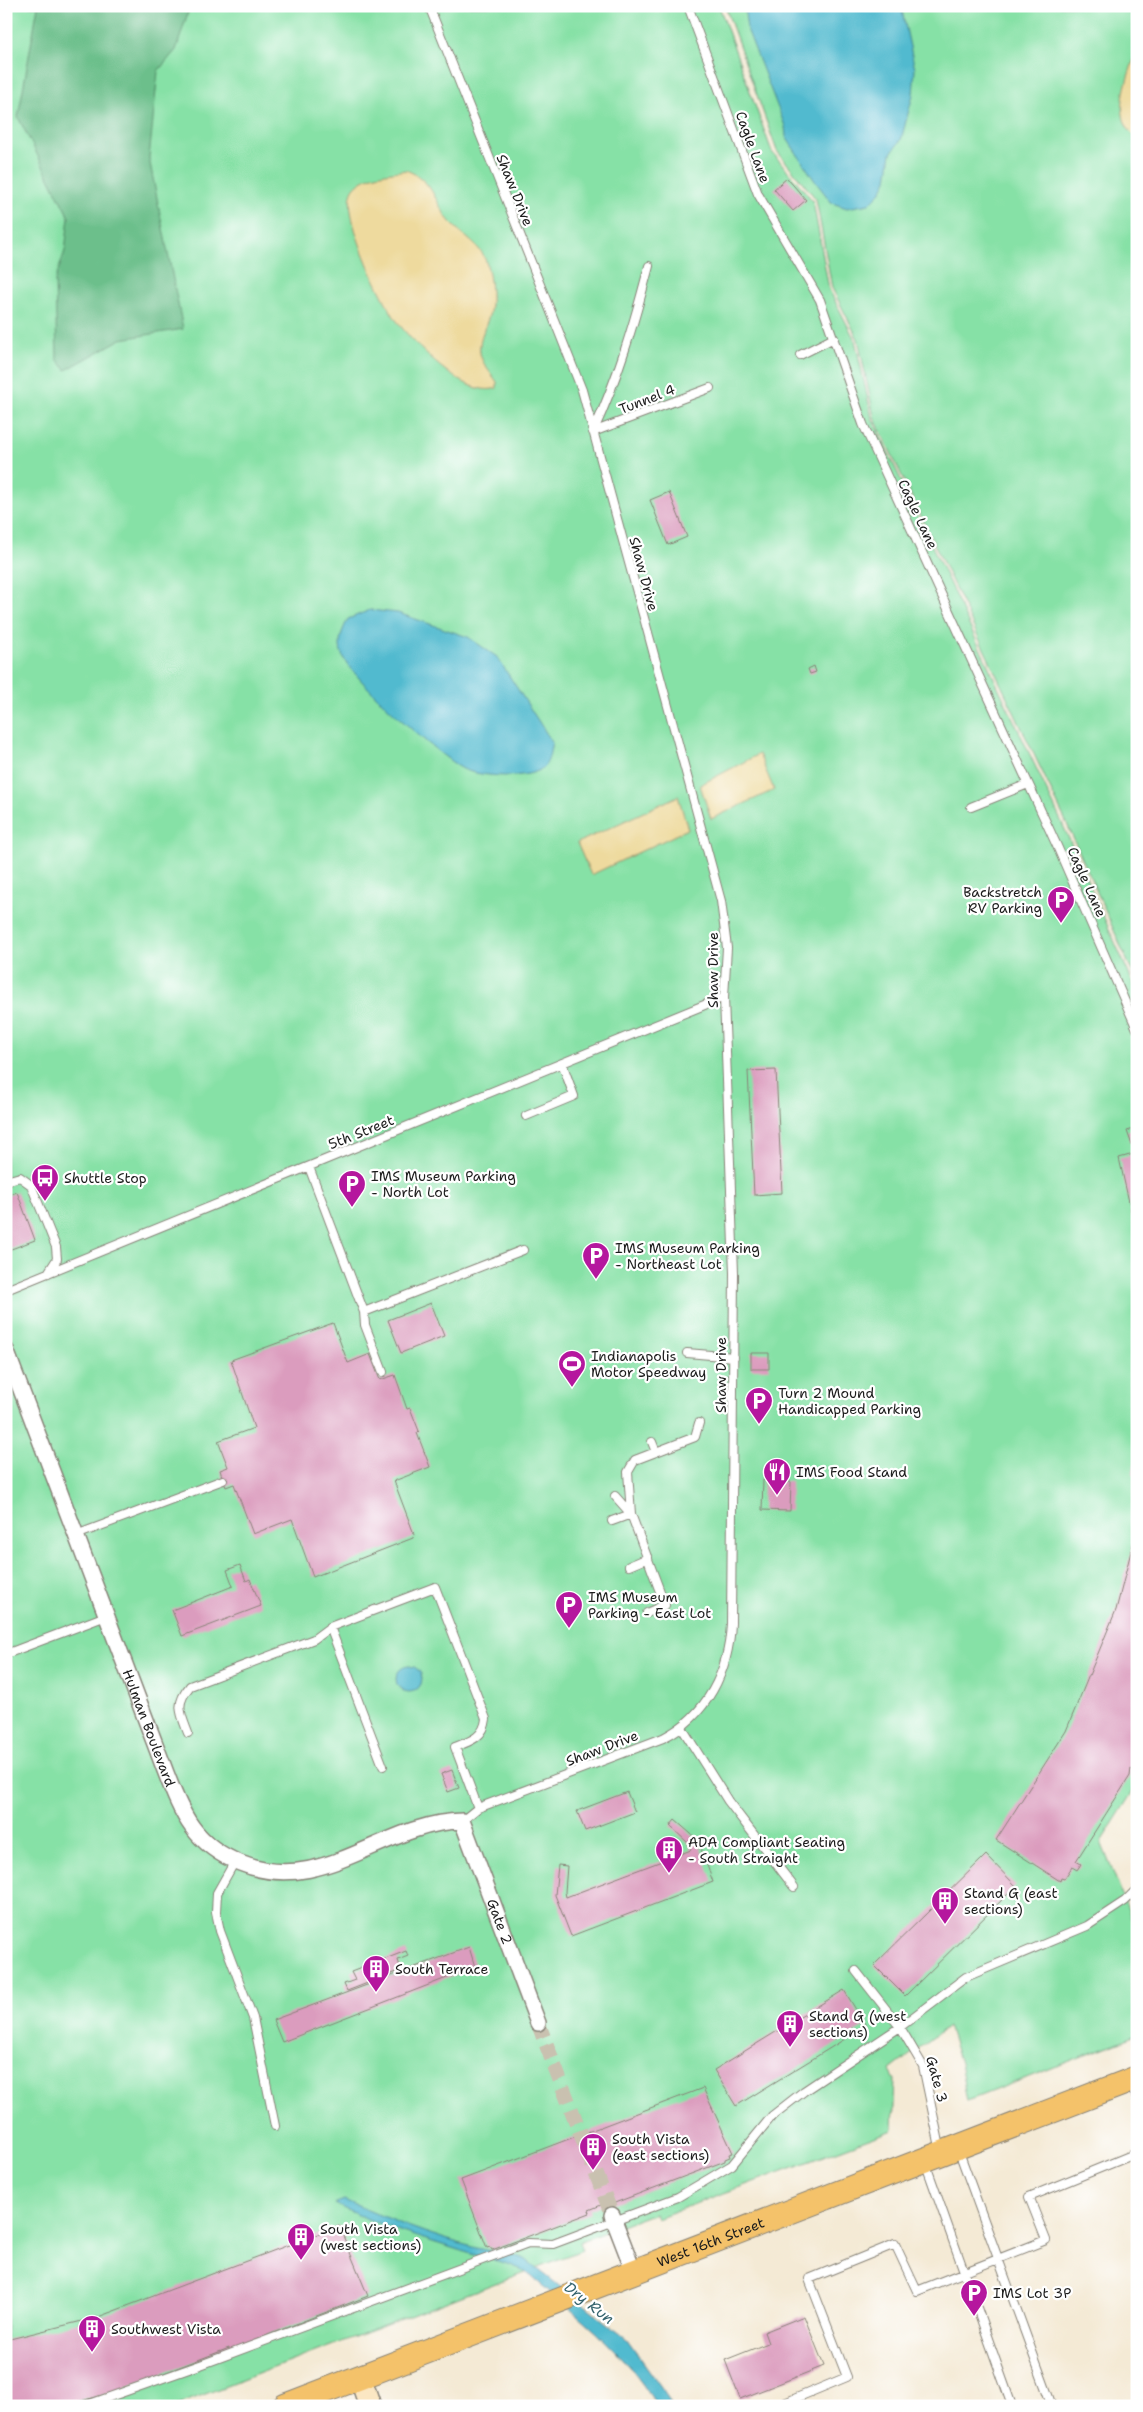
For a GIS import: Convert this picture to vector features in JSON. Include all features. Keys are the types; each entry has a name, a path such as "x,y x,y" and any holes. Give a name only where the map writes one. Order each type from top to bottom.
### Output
{"main road":[{"name":"West 16th Street","path":"285,2406 941,2154 1135,2085"}],"street":[{"name":"Hulman Boulevard","path":"6,1350 176,1801 190,1827 204,1843 236,1861 270,1872 290,1874 339,1860 441,1821 462,1821"},
{"name":"Gate 2","path":"462,1821 538,2023"},
{"path":"613,2218 634,2272"},
{"path":"360,2377 370,2406"}],"lane":[{"name":"Shaw Drive","path":"428,6 582,390 721,901 727,948 724,997 731,1126 734,1357 731,1633 726,1658 714,1689 700,1710 682,1728 663,1738 478,1808 462,1821"},
{"name":"Cagle Lane","path":"688,6 758,194 820,300 863,424 1115,974 1137,1029"},
{"path":"593,432 607,402 632,334 649,266"},
{"path":"800,355 812,351 834,338"},
{"name":"Tunnel 4","path":"593,432 710,388"},
{"path":"971,807 1028,784"},
{"name":"5th Street","path":"6,1290 724,997"},
{"path":"526,1116 574,1096 562,1063"},
{"path":"309,1167 364,1312 365,1325 383,1372"},
{"path":"6,1181 20,1177 31,1185 56,1247 57,1259 47,1274"},
{"path":"364,1312 523,1250"},
{"path":"688,1353 734,1357"},
{"path":"647,1613 666,1605 631,1514 628,1472 635,1460 695,1437 699,1423"},
{"path":"652,1442 656,1452"},
{"path":"76,1536 223,1480"},
{"path":"615,1496 631,1514"},
{"path":"612,1521 631,1514"},
{"path":"629,1566 648,1558"},
{"path":"188,1733 180,1712 180,1697 190,1686 314,1639 330,1627 435,1587 486,1719 485,1730 475,1739 455,1747 478,1808"},
{"path":"6,1654 106,1616"},
{"path":"330,1627 383,1766"},
{"path":"682,1728 728,1801 794,1886"},
{"path":"236,1861 217,1893 216,1912 220,1931 253,2018 275,2126"},
{"path":"84,2406 528,2243 553,2244 613,2218 678,2197 732,2165 772,2116 900,2027 966,1977 1088,1926 1124,1901 1137,1889"},
{"name":"Gate 3","path":"856,1971 900,2027 922,2066 941,2154"},
{"path":"777,2406 847,2377 809,2279 896,2244 916,2291 998,2260 1046,2240 1029,2196 1137,2153"},
{"path":"941,2154 998,2260 1052,2406"},
{"path":"941,2154 964,2273 1012,2406"},
{"path":"111,2397 114,2406"}],"green space":[{"name":"Indianapolis Motor Speedway","path":"6,6 719,6 772,152 813,201 829,289 855,340 872,418 1062,823 1137,992 1137,1785 1101,1842 1137,1932 1137,2035 967,2101 960,2063 948,2026 890,2070 895,2079 893,2130 657,2218 655,2213 579,2242 582,2250 174,2406 6,2406"},
{"path":"38,6 190,6 176,50 158,71 149,158 183,329 121,339 66,370 57,359 55,280 65,251 69,217 18,117"},
{"path":"725,6 1137,6 1137,983 1067,824 874,417 858,339 832,288 816,199 777,151"}],"sand":[{"path":"1137,50 1137,138 1126,125 1123,116 1123,97"},
{"path":"406,170 415,174 427,184 447,218 477,246 484,256 489,276 491,299 490,312 480,343 480,353 485,365 497,382 497,388 485,389 471,386 429,357 399,324 383,297 364,256 352,215 350,199 354,188 365,179 385,173"},
{"path":"759,754 774,790 711,819 700,785"},
{"path":"678,796 688,829 591,875 577,843"}],"water":[{"path":"744,6 901,6 915,69 913,95 901,140 891,153 887,180 880,193 869,204 847,208 832,203 786,137 785,126 747,29"},
{"path":"370,610 398,613 468,637 497,657 552,742 549,758 544,767 528,774 505,776 470,772 452,762 417,734 362,681 342,655 341,637 348,619"},
{"path":"409,1666 418,1670 422,1679 418,1688 409,1692 400,1688 396,1679 400,1670"},
{"name":"Dry Run","path":"344,2200 442,2238 525,2259 627,2339 664,2391 672,2406 657,2406 614,2349 581,2318 526,2272 505,2263 468,2253 366,2219 334,2204"}],"building":[{"path":"787,178 806,200 793,211 774,189"},
{"path":"669,492 687,537 668,545 650,500"},
{"path":"814,666 816,672 810,674 808,669"},
{"path":"776,1070 782,1193 754,1195 748,1071"},
{"path":"1137,1128 1137,1150 1134,1151 1127,1131"},
{"path":"1137,1153 1137,1233 1136,1233 1119,1158"},
{"path":"17,1192 35,1240 6,1251 6,1196"},
{"path":"431,1303 444,1336 401,1353 388,1320"},
{"path":"333,1323 348,1363 370,1354 380,1380 395,1375 407,1409 410,1408 419,1431 417,1433 430,1467 394,1481 414,1534 413,1538 313,1577 292,1519 253,1534 234,1484 226,1487 223,1480 220,1470 228,1467 218,1441 254,1428 231,1360"},
{"path":"751,1353 769,1353 769,1369 751,1369"},
{"path":"1135,1461 1137,1461 1137,1474 1133,1474"},
{"name":"IMS Food Stand","path":"763,1480 791,1482 790,1511 762,1510"},
{"path":"1136,1532 1137,1759 1135,1764 1137,1765 1134,1771 1131,1769 1130,1776 1076,1861 1081,1864 1077,1870 1072,1867 1064,1879 1061,1878 1060,1881 996,1840 1066,1731 1116,1610"},
{"path":"240,1565 246,1581 250,1579 261,1606 182,1636 172,1610 233,1586 227,1570"},
{"path":"452,1770 459,1788 448,1792 441,1774"},
{"path":"627,1792 635,1812 585,1831 577,1811"},
{"name":"ADA Compliant Seating - South Straight","path":"675,1820 698,1840 713,1882 571,1936 555,1895 558,1865 567,1866 566,1897 691,1850 689,1844 670,1826"},
{"name":"Stand G (east sections)","path":"986,1855 1016,1886 905,1996 874,1965"},
{"name":"South Terrace","path":"469,1947 475,1967 282,2042 273,2020"},
{"path":"406,1951 408,1956 398,1960 401,1970 347,1991 344,1984 355,1980 351,1972"},
{"name":"Stand G (west sections)","path":"844,1990 866,2026 736,2106 714,2070"},
{"name":"South Vista (east sections)","path":"703,2088 733,2153 729,2154 730,2157 725,2159 725,2161 612,2204 611,2201 589,2210 590,2213 492,2250 490,2247 487,2248 461,2180"},
{"path":"339,2226 368,2296 112,2393 61,2406 6,2406 6,2340 98,2317"},
{"path":"804,2316 824,2366 740,2399 725,2360 768,2343 764,2332"}],"tunnel":[{"path":"538,2023 612,2215"}],"place":[{"name":"Backstretch RV Parking","path":"1061,924"},
{"name":"Shuttle Stop","path":"45,1202"},
{"name":"IMS Museum Parking - North Lot","path":"352,1208"},
{"name":"IMS Museum Parking - Northeast Lot","path":"596,1280"},
{"name":"Indianapolis Motor Speedway","path":"572,1388"},
{"name":"Turn 2 Mound Handicapped Parking","path":"759,1425"},
{"name":"IMS Food Stand","path":"777,1496"},
{"name":"IMS Museum Parking - East Lot","path":"569,1629"},
{"name":"ADA Compliant Seating - South Straight","path":"669,1874"},
{"name":"Stand G (east sections)","path":"945,1925"},
{"name":"South Terrace","path":"376,1993"},
{"name":"Stand G (west sections)","path":"790,2048"},
{"name":"South Vista (east sections)","path":"593,2171"},
{"name":"South Vista (west sections)","path":"301,2261"},
{"name":"IMS Lot 3P","path":"974,2317"},
{"name":"Southwest Vista","path":"92,2353"}]}
